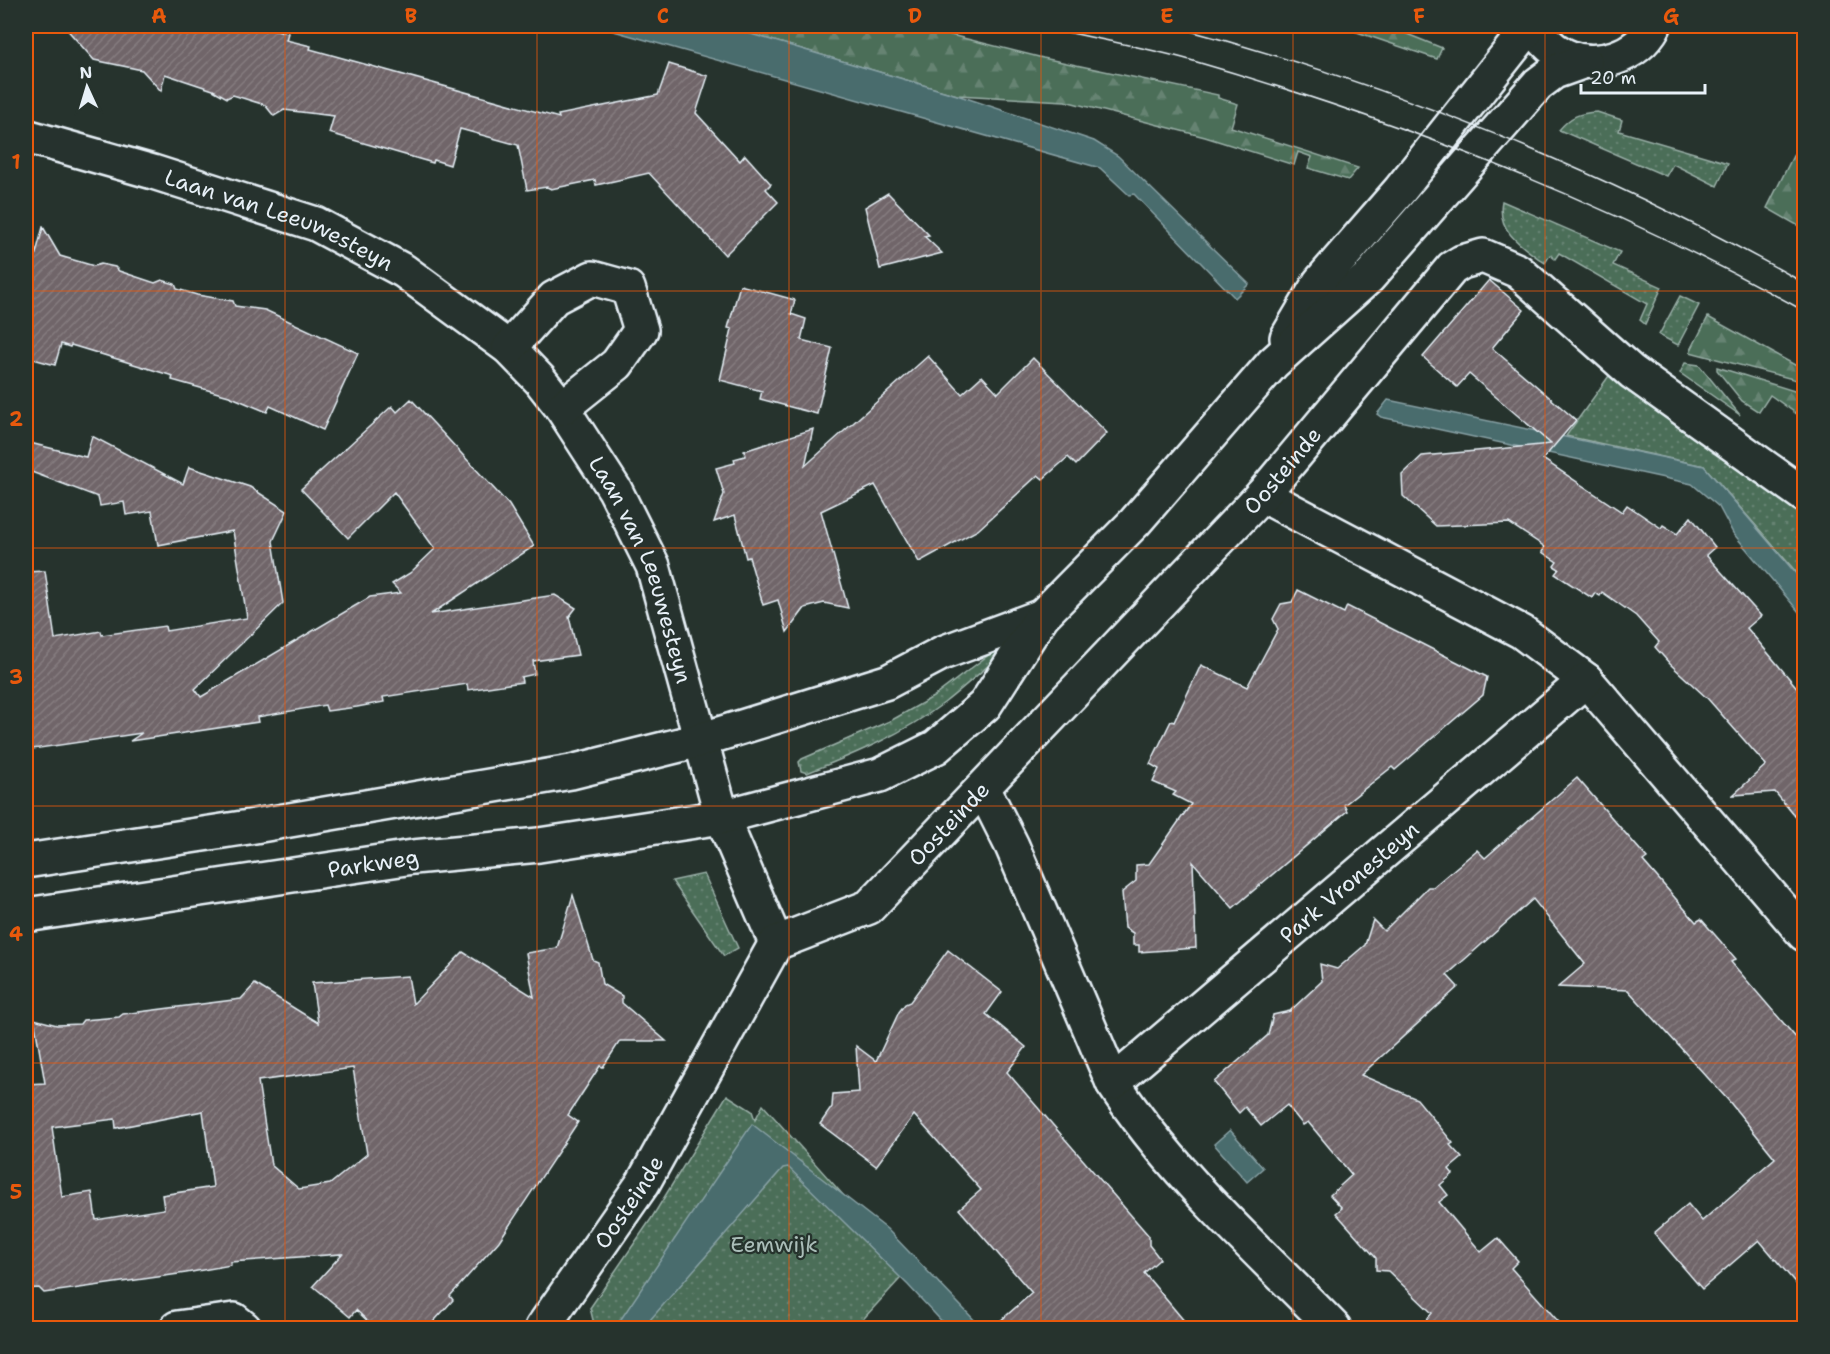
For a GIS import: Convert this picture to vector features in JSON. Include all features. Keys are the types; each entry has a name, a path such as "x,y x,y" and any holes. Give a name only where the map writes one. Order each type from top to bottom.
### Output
{"street":[{"path":"1273,363 1320,282 1400,190 1532,26 1545,42 1563,55 1585,61"},
{"path":"722,817 879,775 936,747 984,705 1042,616 1135,522 1273,363 1369,277 1538,84 1554,72 1585,61 1607,60 1629,52 1648,37 1654,26"},
{"name":"Laan van Leeuwesteyn","path":"26,136 153,172 316,224 404,271 509,348 562,408 615,490 653,566 694,708 700,740"},
{"name":"Oosteinde","path":"542,1329 643,1183 776,943 869,907 1262,495 1452,268 1462,262 1484,256 1518,271 1632,372 1804,495"},
{"path":"509,348 554,298 592,278 628,288 641,330 617,364 562,408"},
{"path":"1262,495 1522,632 1586,680 1804,934"},
{"path":"26,861 249,827 571,772 700,740 887,682 942,653 1042,616"},
{"name":"Park Vronesteyn","path":"1113,1083 1586,680"},
{"path":"700,740 722,817 776,943"},
{"path":"983,788 1012,846 1113,1083 1132,1112 1180,1170 1334,1329"},
{"name":"Parkweg","path":"26,915 413,857 539,845 722,817"},
{"path":"177,1329 234,1320 244,1329"}],"green space":[{"path":"724,26 915,26 1043,58 1218,95 1218,98 1238,104 1231,127 1358,168 1348,180 1308,168 1312,157 1298,152 1294,165 1205,137 1065,101 957,95"},
{"path":"1339,26 1387,26 1442,48 1437,59"},
{"path":"1597,112 1622,120 1619,131 1728,163 1717,186 1673,164 1666,176 1559,130 1567,121 1576,116"},
{"path":"1794,154 1804,165 1804,229 1767,208"},
{"path":"1502,201 1620,252 1613,265 1662,287 1645,324 1640,320 1647,304 1559,253 1555,259 1550,255 1545,263 1520,245 1503,222"},
{"path":"1680,296 1699,305 1678,345 1659,335"},
{"path":"1708,317 1804,370 1804,382 1690,352"},
{"path":"1685,363 1699,365 1740,415 1680,373"},
{"path":"1717,367 1804,394 1804,419 1770,395 1759,412 1742,401"},
{"path":"1611,373 1804,510 1804,581 1704,466 1566,436"},
{"path":"1007,641 1014,643 928,714 861,751 807,773 801,771 799,762 802,759 892,720 933,697"},
{"path":"704,874 738,948 724,956 672,881"},
{"name":"Eemwijk","path":"727,1095 752,1111 755,1120 763,1105 909,1269 855,1328 602,1328 605,1325 603,1323 595,1328 590,1308 651,1219"}],"water":[{"path":"596,26 724,26 957,95 1094,141 1118,156 1249,284 1235,298 1134,194 1129,195 1100,168"},
{"path":"1388,400 1704,466 1804,583 1804,618 1733,533 1719,507 1692,484 1381,417 1377,414"},
{"path":"752,1124 887,1229 982,1328 948,1328 908,1285 788,1167 783,1168 643,1328 615,1328"},
{"path":"1230,1130 1263,1168 1247,1182 1214,1144"}],"building":[{"path":"64,26 261,26 288,33 286,40 311,46 310,49 559,118 558,115 658,95 669,64 708,76 696,113 740,161 745,155 771,184 766,189 778,202 725,255 649,173 596,185 595,180 551,189 547,187 527,190 518,145 460,129 450,165 434,160 433,163 329,133 334,116 284,110 274,116 265,105 233,95 227,98 213,90 165,74 161,91 142,70 94,60"},
{"path":"888,193 929,235 924,236 942,253 880,269 865,207"},
{"path":"43,227 60,256 94,266 101,264 115,267 119,271 155,283 162,280 175,284 177,289 197,295 233,301 235,306 265,310 358,353 323,430 270,406 267,412 229,396 172,380 173,376 71,345 70,347 61,344 55,365 26,357 26,291"},
{"path":"1489,280 1524,310 1492,348 1576,420 1543,459 1622,512 1627,505 1661,528 1663,525 1677,534 1691,517 1715,547 1706,555 1761,616 1747,628 1804,696 1804,827 1775,792 1733,795 1766,765 1708,699 1655,647 1659,642 1636,616 1602,592 1600,596 1595,593 1592,598 1555,574 1559,569 1554,566 1557,562 1542,552 1545,547 1509,523 1436,526 1403,496 1402,475 1422,456 1551,444 1469,374 1457,387 1423,357"},
{"path":"740,285 795,300 791,314 806,319 801,340 832,348 817,414 760,399 762,391 720,380 732,329 728,328"},
{"path":"928,356 962,394 982,376 998,393 1033,358 1107,433 1076,465 1068,457 1043,479 1038,475 978,530 919,562 875,485 821,511 848,608 824,603 805,608 787,632 778,600 763,605 749,557 746,558 735,515 714,522 724,494 716,468 735,463 734,459 745,456 744,451 813,429 805,466"},
{"path":"411,399 509,505 534,546 431,614 555,595 576,608 569,617 578,655 533,661 535,674 521,677 522,682 468,690 467,684 383,697 384,702 357,707 327,711 325,705 257,717 258,722 130,741 142,733 26,750 26,572 45,571 55,639 101,631 102,635 165,626 166,631 247,618 233,531 158,545 152,511 126,515 124,502 100,506 98,497 26,470 26,442 86,457 92,436 183,484 189,467 250,487 287,511 273,541 283,603 195,689 201,697 370,597 401,593 392,584 410,573 435,549 394,492 348,538 301,489 392,406 397,412"},
{"path":"1298,590 1344,613 1347,606 1487,677 1483,695 1395,770 1392,767 1344,805 1347,811 1233,908 1193,862 1196,948 1139,952 1139,945 1133,945 1133,933 1125,928 1122,892 1136,881 1136,865 1149,864 1191,804 1173,795 1176,792 1153,782 1159,769 1150,764 1171,721 1174,722 1201,665 1247,687 1278,629 1273,619 1281,604 1292,602"},
{"path":"1577,778 1647,858 1643,861 1696,922 1701,919 1736,959 1731,962 1804,1047 1804,1293 1759,1240 1702,1289 1654,1233 1688,1204 1702,1221 1775,1158 1728,1100 1628,990 1558,987 1585,964 1533,899 1447,975 1458,987 1361,1075 1417,1099 1453,1143 1450,1145 1462,1158 1449,1169 1453,1174 1440,1185 1448,1195 1439,1202 1481,1252 1498,1238 1518,1261 1511,1268 1565,1329 1419,1329 1432,1313 1388,1271 1376,1270 1376,1258 1336,1213 1342,1208 1330,1195 1352,1175 1308,1122 1303,1125 1287,1105 1261,1126 1245,1107 1239,1113 1214,1082 1268,1035 1273,1015 1290,1011 1322,981 1320,964 1337,969 1365,945 1373,920 1384,931 1428,887 1433,887 1477,850 1485,858"},
{"path":"573,895 593,960 598,962 602,984 622,996 622,1003 666,1041 620,1041 603,1067 600,1066 568,1115 578,1122 499,1241 450,1296 453,1300 427,1329 373,1326 356,1310 350,1317 313,1286 342,1254 230,1262 231,1265 186,1273 44,1293 39,1288 26,1289 26,1084 45,1083 34,1019 57,1025 80,1024 83,1020 241,999 255,984 318,1023 312,983 408,976 413,1004 463,952 534,997 526,953 557,948","holes":["353,1068 367,1154 330,1184 299,1189 271,1165 258,1081","203,1111 213,1187 162,1195 164,1209 96,1220 92,1192 62,1197 52,1127 115,1119 116,1128"]},
{"path":"948,950 1002,992 986,1014 1026,1047 1007,1072 1149,1236 1149,1245 1160,1259 1144,1273 1191,1329 991,1329 1032,1293 959,1209 981,1190 914,1115 876,1166 820,1124 832,1107 833,1094 859,1092 856,1046 876,1061 899,1012 905,1004 910,1002"}],"tram line":[{"path":"1040,26 1190,60 1269,84 1427,138 1505,168 1657,235 1804,311"},
{"path":"1172,26 1335,75 1416,103 1496,135 1654,204 1804,283"}]}
